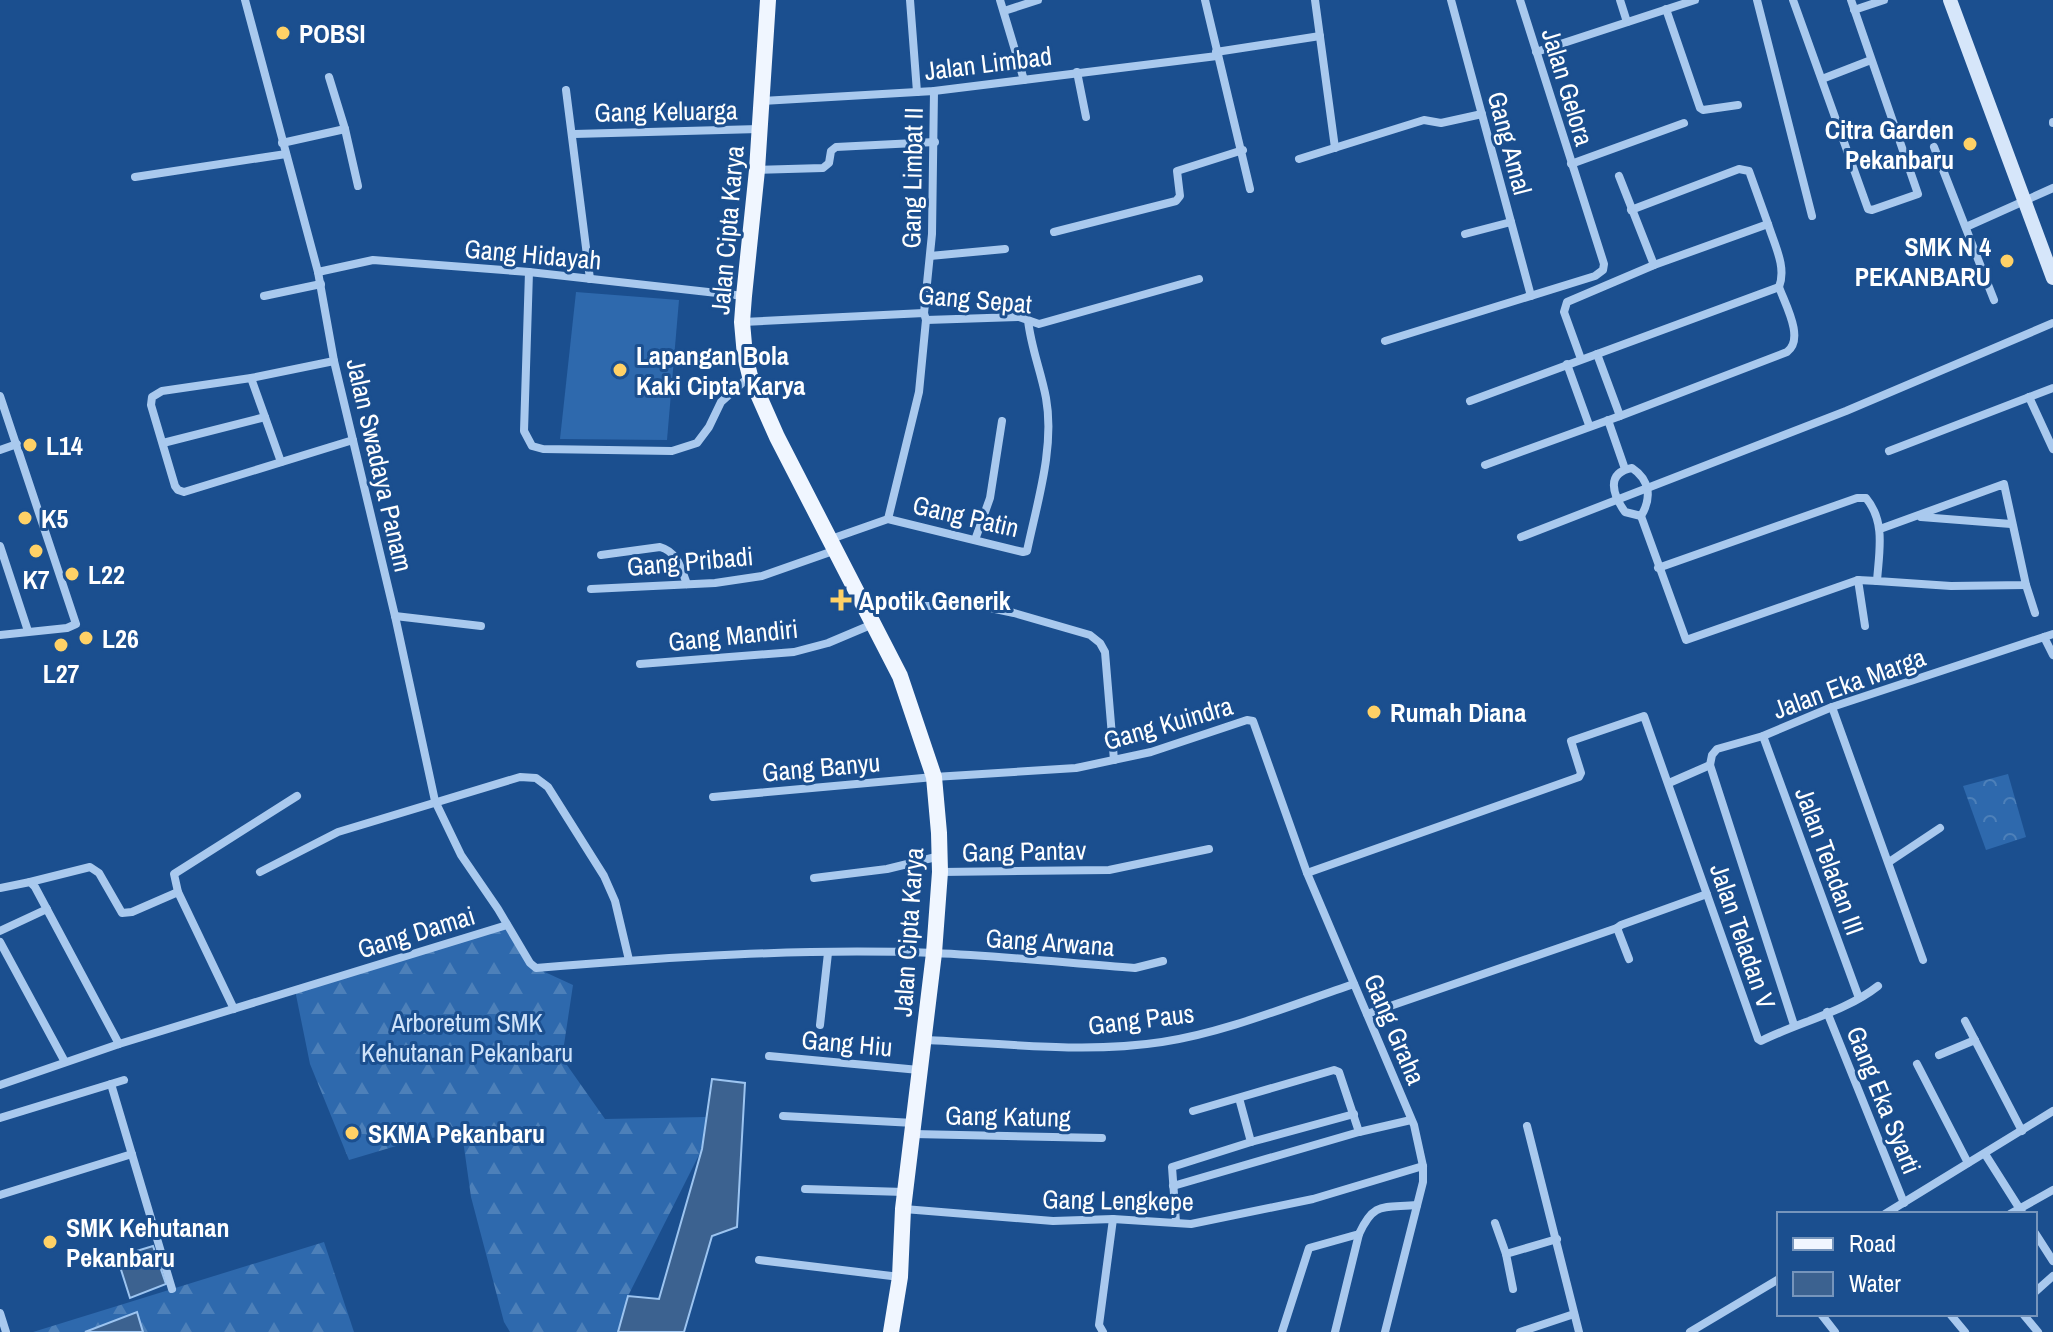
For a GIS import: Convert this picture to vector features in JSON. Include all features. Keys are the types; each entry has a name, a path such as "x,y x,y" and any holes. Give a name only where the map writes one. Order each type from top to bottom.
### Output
{"main road":[{"name":"Jalan Cipta Karya","path":"768,0 757,170 742,322 745,356 750,376 777,437 900,676 934,777 940,864 934,953 904,1200 900,1277 891,1332"}],"street":[{"name":"Jalan Swadaya Panam","path":"245,0 321,284 334,361 395,616 435,801 461,855 507,925"},
{"path":"910,0 917,92"},
{"path":"1000,0 1024,80"},
{"path":"1004,11 1038,0"},
{"path":"1205,0 1250,189"},
{"path":"1315,0 1335,148"},
{"name":"Gang Amal","path":"1451,0 1531,296"},
{"name":"Jalan Gelora","path":"1520,0 1571,164 1684,123"},
{"path":"1620,0 1627,22"},
{"path":"1536,52 1681,2 1695,0"},
{"path":"1757,0 1812,216"},
{"path":"1793,0 1868,209 1918,194 1851,0"},
{"path":"1854,10 1884,0"},
{"path":"1950,0 2053,278"},
{"path":"1666,9 1700,108 1738,105"},
{"name":"Jalan Limbad","path":"762,101 934,91 1217,54 1320,36"},
{"path":"1822,79 1871,60"},
{"path":"1077,72 1086,117"},
{"path":"329,77 358,186"},
{"path":"566,90 590,279"},
{"name":"Gang Limbat II","path":"888,519 919,392 930,256 934,91"},
{"path":"1299,159 1424,120 1441,123 1482,114"},
{"path":"282,143 345,129"},
{"name":"Gang Keluarga","path":"574,134 759,129"},
{"path":"757,170 823,168 829,163 831,151 836,147 935,142"},
{"path":"1934,147 1994,300"},
{"path":"1054,232 1176,201 1180,196 1177,171 1243,150"},
{"path":"135,177 286,154"},
{"path":"1385,341 1595,276 1603,270 1604,264 1571,164"},
{"path":"1485,465 1620,416 1793,347 1796,338 1779,287 1783,277 1780,261 1749,171 1739,169 1631,210"},
{"path":"1619,176 1654,265"},
{"path":"1966,227 2053,188"},
{"path":"1465,234 1511,222"},
{"path":"1581,359 1564,312 1567,302 1654,265 1768,224"},
{"path":"930,256 1005,249"},
{"name":"Gang Hidayah","path":"318,272 373,260 529,272 744,296"},
{"path":"529,272 524,431 532,446 543,449 672,451 697,443 721,402 750,376"},
{"name":"Gang Sepat","path":"742,322 925,316 1019,317 1039,324 1199,279"},
{"path":"264,296 321,284"},
{"path":"1470,401 1779,287"},
{"name":"Gang Patin","path":"834,544 888,519 1027,551 1048,431 1046,399 1030,346 1028,320"},
{"path":"1521,537 1846,411 2053,323"},
{"path":"1597,354 1620,416"},
{"path":"334,361 251,378 162,391 152,397 151,405 175,486 184,492 353,440"},
{"path":"1567,364 1589,425"},
{"path":"251,378 281,462"},
{"path":"1889,451 2053,388"},
{"path":"2029,397 2053,449"},
{"path":"0,398 76,624 67,628 0,635"},
{"path":"163,443 265,417"},
{"path":"1608,420 1625,469"},
{"path":"975,540 990,498 1002,421"},
{"path":"0,450 17,444"},
{"path":"1632,468 1640,474 1649,488 1647,507 1641,516 1625,512 1616,499 1613,482 1625,469 1632,468"},
{"path":"1880,529 2004,484 2011,524 2035,613"},
{"path":"1658,568 1857,498 1866,498 1873,506 1880,529 1877,581"},
{"path":"1641,516 1686,640 1858,580 1951,586 2026,585"},
{"path":"1917,517 2011,524"},
{"name":"Gang Pribadi","path":"591,589 715,583 762,576 834,544"},
{"path":"0,546 28,631"},
{"path":"601,555 660,547 670,550 676,556 687,584"},
{"path":"1858,580 1865,626"},
{"path":"864,606 981,606 1090,635 1105,652 1114,760"},
{"path":"395,616 481,626"},
{"name":"Gang Mandiri","path":"640,664 794,652 828,643 874,624"},
{"path":"2048,636 2053,655"},
{"name":"Jalan Eka Marga","path":"1669,783 1710,765 1717,749 1763,736 1832,707 2048,636"},
{"path":"1832,707 1923,960"},
{"name":"Jalan Teladan V","path":"1307,873 1579,777 1581,773 1571,741 1644,716 1758,1039 1761,1041 1859,998 1878,986"},
{"name":"Gang Kuindra","path":"934,777 1076,768 1151,752 1247,720 1253,721 1307,873"},
{"name":"Jalan Teladan III","path":"1763,736 1859,998"},
{"path":"1710,765 1794,1025"},
{"path":"260,872 338,832 520,777 536,778 548,787 604,876 615,901 629,960"},
{"name":"Gang Banyu","path":"713,797 934,777"},
{"path":"234,1009 178,892 174,874 297,796"},
{"path":"1889,862 1940,828"},
{"name":"Gang Pantav","path":"814,878 940,864 1109,870 1209,849"},
{"path":"0,888 90,867 99,873 122,913 178,892"},
{"name":"Gang Graha","path":"1307,873 1411,1120 1423,1166 1423,1182 1385,1332"},
{"path":"30,882 119,1044"},
{"path":"1367,1014 1707,894"},
{"path":"0,931 47,909"},
{"name":"Gang Damai","path":"0,1085 119,1044 507,925 536,968 629,960 828,953 934,953"},
{"path":"1617,928 1629,959"},
{"path":"0,942 65,1062"},
{"path":"820,1025 828,953"},
{"name":"Gang Arwana","path":"934,953 1135,968 1163,961"},
{"name":"Gang Paus","path":"925,1040 1073,1047 1162,1042 1193,1036 1354,984"},
{"name":"Gang Eka Syarti","path":"1827,1012 1904,1203"},
{"path":"1965,1021 2022,1131"},
{"path":"1939,1055 1975,1040"},
{"name":"Gang Hiu","path":"769,1056 920,1070"},
{"path":"1917,1064 1968,1163"},
{"path":"1193,1111 1334,1070 1339,1072 1359,1132"},
{"path":"0,1118 124,1080"},
{"path":"111,1084 172,1289"},
{"path":"1239,1098 1251,1142"},
{"path":"1888,1212 2053,1111"},
{"path":"1176,1222 1172,1167 1354,1114"},
{"name":"Gang Katung","path":"783,1116 914,1129 1102,1138"},
{"path":"1173,1186 1411,1120"},
{"path":"1527,1126 1579,1332"},
{"path":"0,1195 132,1154"},
{"path":"1985,1154 2021,1211 2053,1190"},
{"name":"Gang Lengkepe","path":"805,1189 1053,1221 1113,1219 1191,1224 1313,1199 1423,1166"},
{"path":"1335,1332 1359,1234 1368,1214 1375,1209 1417,1205"},
{"path":"1103,1332 1099,1325 1113,1219"},
{"path":"1495,1223 1506,1254 1513,1289"},
{"path":"1282,1332 1309,1248 1359,1234"},
{"path":"2037,1236 2053,1261"},
{"path":"1506,1254 1557,1239"},
{"path":"759,1260 900,1277"},
{"path":"2037,1290 2053,1276"},
{"path":"1690,1332 1705,1328 1777,1280"},
{"path":"0,1313 6,1332"},
{"path":"1520,1332 1574,1314"},
{"path":"1823,1316 1835,1332"},
{"path":"1952,1316 1965,1332"},
{"path":"2025,1316 2038,1332"}],"green space":[{"name":"Lapangan Bola Kaki Cipta Karya","path":"576,292 679,300 667,440 560,439"},
{"path":"2008,774 2026,837 1986,850 1963,786"},
{"name":"Arboretum SMK Kehutanan Pekanbaru","path":"507,925 536,968 573,985 562,1058 605,1119 707,1117 702,1149 628,1296 618,1332 510,1332 504,1322 471,1197 462,1133 413,1141 349,1160 310,1064 295,990"},
{"path":"324,1242 354,1332 33,1332"}],"water":[{"path":"712,1079 745,1083 737,1227 712,1236 684,1332 618,1332 628,1296 659,1299 702,1149"},
{"path":"153,1246 166,1284 130,1298 117,1257"},
{"path":"137,1312 143,1332 85,1332"}],"place":[{"name":"POBSI","path":"283,33"},
{"name":"Citra Garden Pekanbaru","path":"1970,144"},
{"name":"SMK N 4 PEKANBARU","path":"2007,261"},
{"name":"Lapangan Bola Kaki Cipta Karya","path":"620,370"},
{"name":"L14","path":"30,445"},
{"name":"K5","path":"25,518"},
{"name":"K7","path":"36,551"},
{"name":"L22","path":"72,574"},
{"name":"Apotik Generik","path":"841,600"},
{"name":"L26","path":"86,638"},
{"name":"L27","path":"61,645"},
{"name":"Rumah Diana","path":"1374,712"},
{"name":"SKMA Pekanbaru","path":"352,1133"},
{"name":"SMK Kehutanan Pekanbaru","path":"50,1242"}]}
